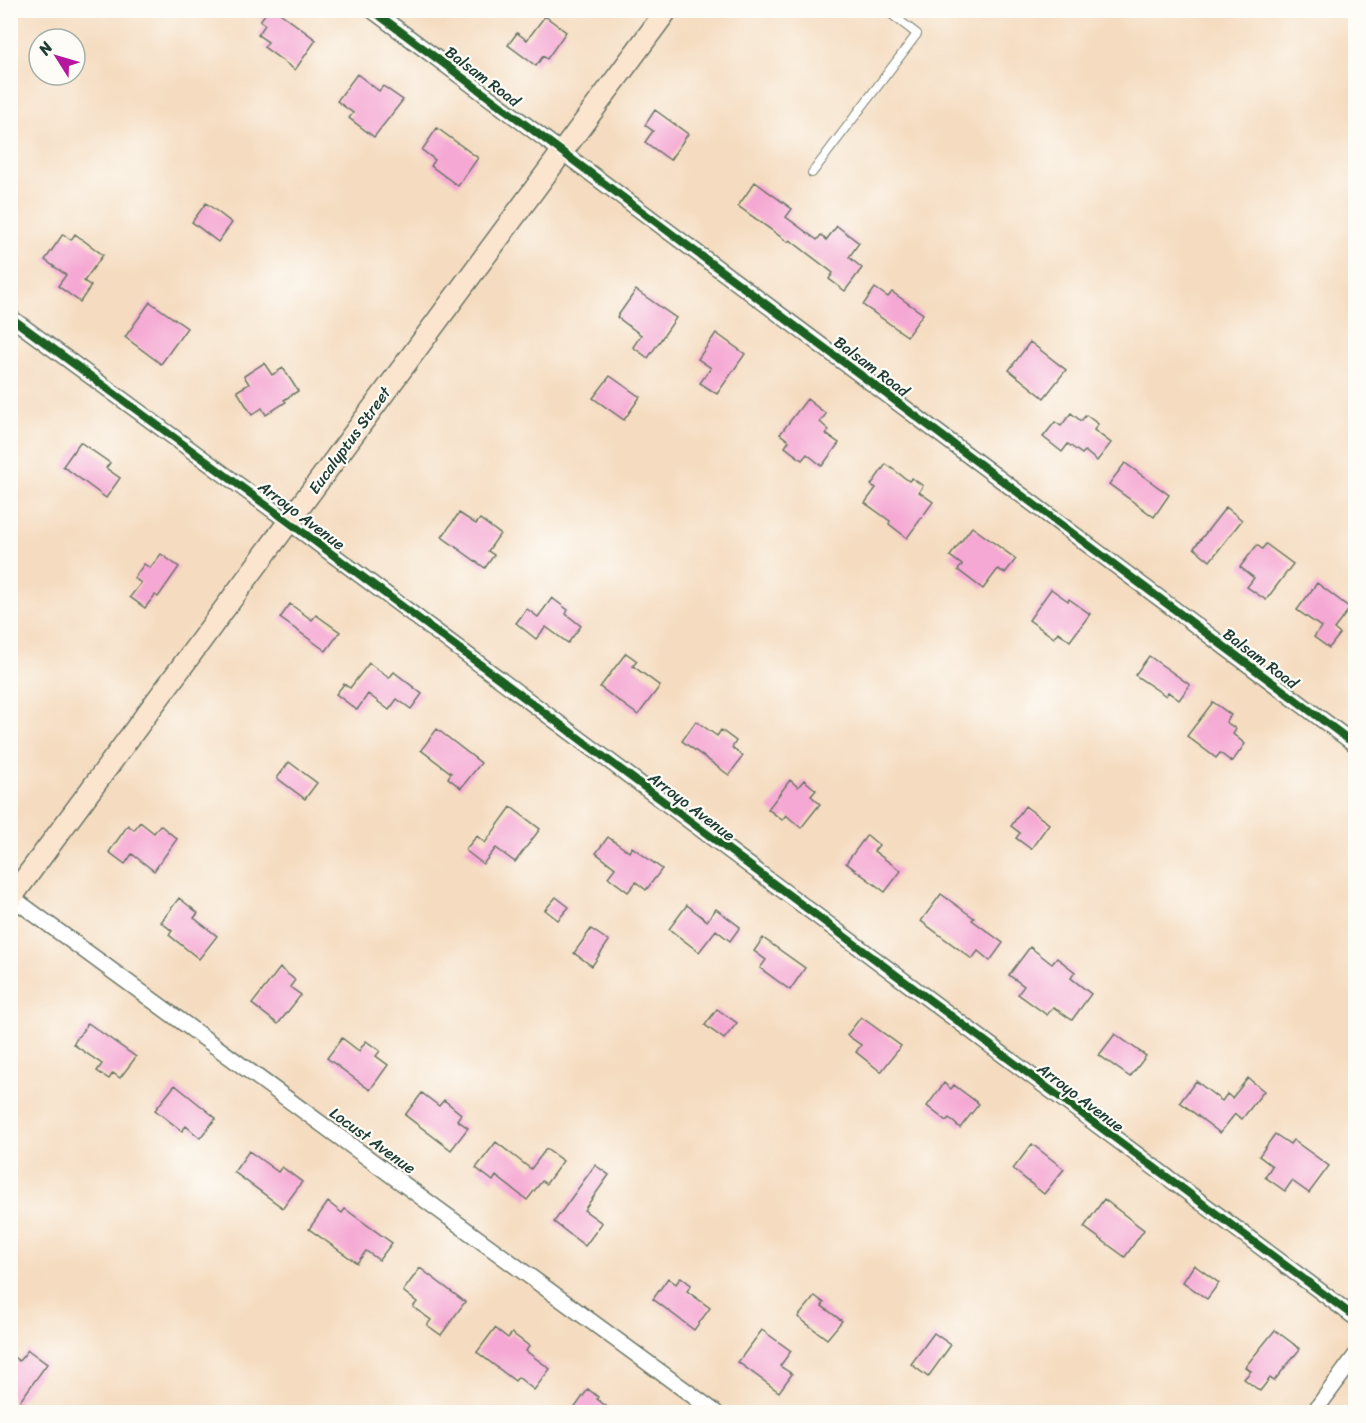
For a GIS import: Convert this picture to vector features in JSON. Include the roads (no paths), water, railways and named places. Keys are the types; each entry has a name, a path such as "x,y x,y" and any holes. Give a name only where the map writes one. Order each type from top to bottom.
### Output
{"main road":[{"name":"Eucalyptus Street","path":"11,897 667,10"}],"street":[{"name":"Balsam Road","path":"372,10 1356,745"},
{"name":"Arroyo Avenue","path":"10,317 289,522 1356,1318"},
{"name":"Locust Avenue","path":"11,897 715,1413"},
{"path":"1314,1413 1356,1355"}],"lane":[{"path":"812,173 917,34 886,10"}]}
